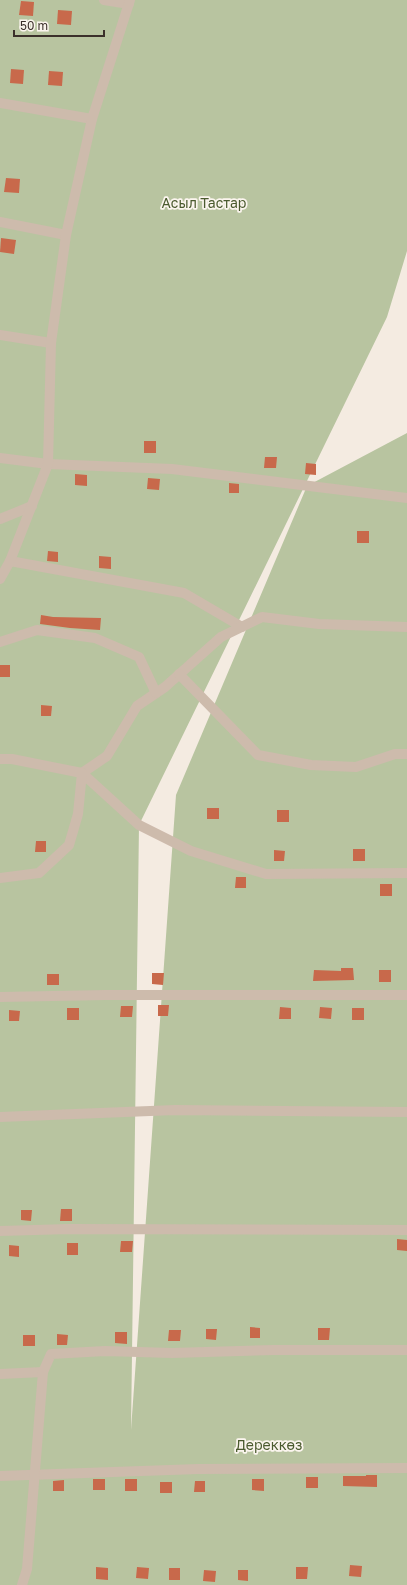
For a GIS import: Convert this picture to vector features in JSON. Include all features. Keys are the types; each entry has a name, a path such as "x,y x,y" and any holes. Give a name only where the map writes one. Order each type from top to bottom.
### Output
{"street":[{"path":"0,580 10,561 48,464 51,343 66,235 92,119 130,2 104,0"},
{"path":"0,103 92,119"},
{"path":"0,222 66,235"},
{"path":"0,335 51,343"},
{"path":"0,458 48,464 172,469 407,498"},
{"path":"0,519 32,506"},
{"path":"10,561 184,593 242,627"},
{"path":"0,878 39,873 69,845 78,814 82,774 107,756 117,737 137,706 156,693 221,637 262,617 319,624 407,628"},
{"path":"0,642 37,630 96,638 139,656 156,693"},
{"path":"179,674 258,755 311,765 356,767 395,754 407,754"},
{"path":"0,759 12,759 82,774 139,825 191,851 266,874 407,872"},
{"path":"0,997 106,995 407,995"},
{"path":"0,1117 175,1110 407,1112"},
{"path":"0,1231 69,1229 407,1230"},
{"path":"22,1585 27,1569 43,1372 51,1354 105,1351 172,1353 273,1350 407,1350"},
{"path":"0,1374 43,1372"},
{"path":"0,1476 198,1469 407,1468"}],"green space":[{"path":"0,0 407,0 407,251 387,317 139,825 131,1430 176,795 307,486 407,433 407,1585 0,1585"}],"building":[{"path":"21,1 34,2 33,16 19,15"},
{"path":"58,10 72,11 71,25 57,24"},
{"path":"11,69 24,70 23,84 10,83"},
{"path":"49,71 63,72 62,86 48,85"},
{"path":"6,178 20,179 19,193 4,192"},
{"path":"1,238 16,240 14,254 0,252"},
{"path":"144,441 156,441 156,453 144,453"},
{"path":"265,457 277,457 276,468 264,468"},
{"path":"306,463 316,464 316,475 305,474"},
{"path":"75,474 87,475 87,486 75,485"},
{"path":"148,478 160,479 159,490 147,489"},
{"path":"229,483 239,484 239,493 229,493"},
{"path":"357,531 369,531 369,543 357,543"},
{"path":"48,551 58,552 58,562 47,561"},
{"path":"99,556 111,557 111,569 99,568"},
{"path":"41,615 53,617 101,618 100,630 40,624"},
{"path":"0,665 10,665 10,677 0,677"},
{"path":"41,705 52,706 51,716 41,716"},
{"path":"207,808 219,808 219,819 207,819"},
{"path":"277,810 289,810 289,822 277,822"},
{"path":"36,841 46,841 46,852 35,852"},
{"path":"353,849 365,849 365,861 353,861"},
{"path":"274,850 285,851 284,861 274,861"},
{"path":"236,877 246,877 246,888 235,888"},
{"path":"380,884 392,884 392,896 380,896"},
{"path":"341,968 353,968 354,980 313,981 314,970 341,971"},
{"path":"379,970 391,970 391,982 379,982"},
{"path":"152,973 164,973 163,985 152,984"},
{"path":"47,974 59,974 59,985 47,985"},
{"path":"158,1005 169,1005 168,1016 158,1016"},
{"path":"121,1006 133,1006 132,1017 120,1017"},
{"path":"280,1007 291,1008 291,1019 279,1019"},
{"path":"320,1007 332,1008 331,1019 319,1018"},
{"path":"67,1008 79,1008 79,1020 67,1020"},
{"path":"352,1008 364,1008 364,1020 352,1020"},
{"path":"9,1010 20,1011 19,1021 9,1021"},
{"path":"61,1209 72,1209 72,1221 60,1221"},
{"path":"21,1210 32,1210 31,1221 21,1220"},
{"path":"397,1239 407,1240 407,1251 397,1250"},
{"path":"121,1241 133,1241 132,1252 120,1252"},
{"path":"67,1243 78,1243 78,1255 67,1255"},
{"path":"9,1245 19,1246 19,1257 9,1256"},
{"path":"250,1327 260,1328 260,1338 250,1338"},
{"path":"318,1328 330,1328 329,1340 318,1340"},
{"path":"206,1329 217,1329 216,1340 206,1339"},
{"path":"169,1330 181,1330 180,1341 168,1341"},
{"path":"115,1332 127,1332 127,1344 115,1343"},
{"path":"57,1334 68,1335 67,1345 57,1345"},
{"path":"23,1335 35,1335 35,1346 23,1346"},
{"path":"377,1475 377,1487 343,1486 343,1476"},
{"path":"306,1477 318,1477 318,1488 306,1488"},
{"path":"93,1479 105,1479 105,1490 93,1490"},
{"path":"125,1479 137,1479 137,1491 125,1491"},
{"path":"252,1479 264,1479 264,1491 252,1490"},
{"path":"64,1480 64,1491 53,1491 53,1481"},
{"path":"195,1481 205,1481 205,1492 194,1492"},
{"path":"160,1482 172,1482 172,1493 160,1493"},
{"path":"350,1565 362,1566 361,1577 349,1576"},
{"path":"96,1567 108,1568 108,1580 96,1579"},
{"path":"137,1567 149,1568 148,1579 136,1578"},
{"path":"296,1567 308,1567 307,1579 296,1579"},
{"path":"169,1568 180,1568 180,1580 169,1580"},
{"path":"204,1570 216,1571 215,1582 203,1581"},
{"path":"238,1570 248,1570 248,1581 238,1580"}],"park label":[{"name":"Асыл Тастар","path":"204,203"},
{"name":"Дереккөз","path":"269,1445"}]}
